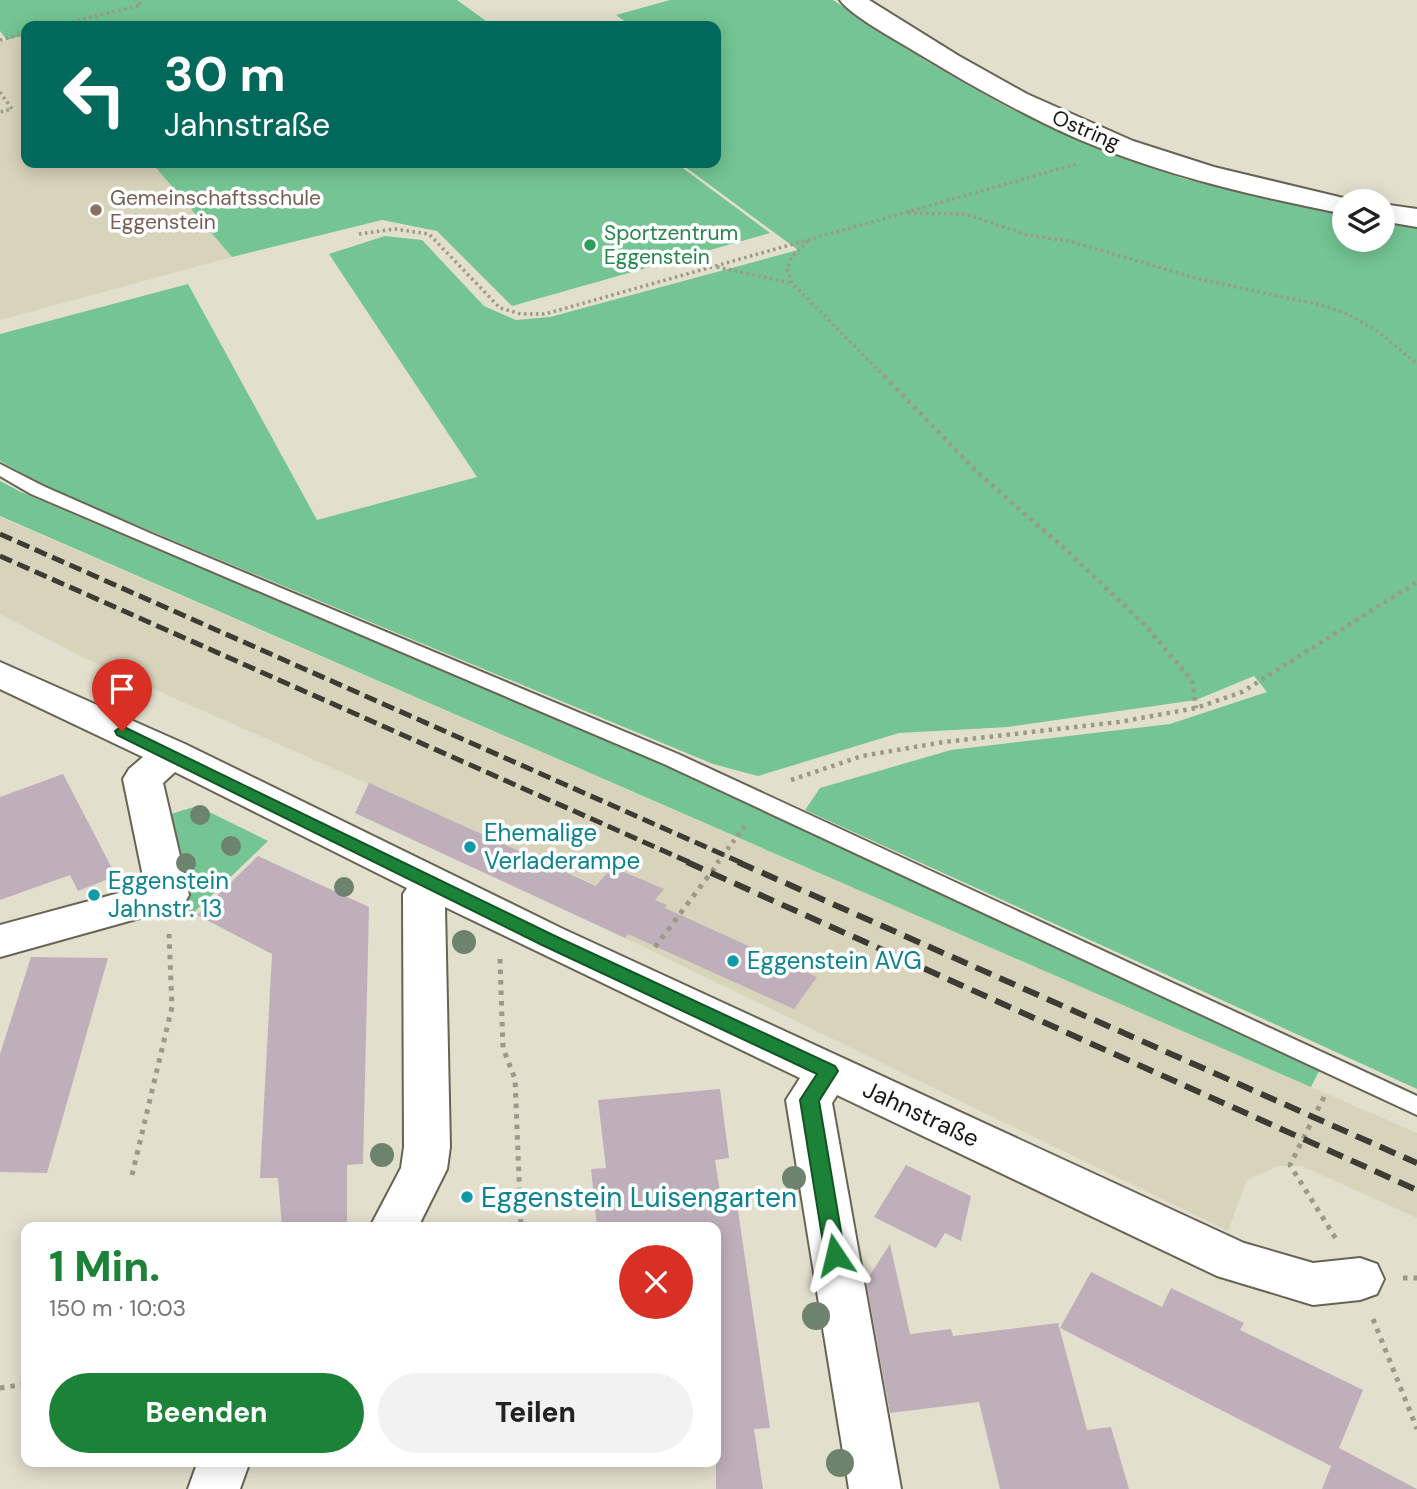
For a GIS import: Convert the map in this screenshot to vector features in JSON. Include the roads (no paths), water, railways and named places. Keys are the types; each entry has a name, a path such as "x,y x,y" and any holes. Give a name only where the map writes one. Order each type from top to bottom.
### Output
{"street":[{"name":"Ostring","path":"852,0 938,56 1025,104 1122,146 1210,174 1332,202"},
{"path":"1395,214 1417,218"},
{"name":"Jahnstraße","path":"0,674 171,754 631,979 1234,1261 1313,1284 1360,1279"},
{"path":"0,941 168,895 143,779 171,754"},
{"path":"397,1222 424,1169 427,1147 424,894 432,883"},
{"path":"829,1071 809,1100 875,1489"},
{"path":"214,1489 222,1467"}],"lane":[{"path":"0,469 37,490 134,533 671,759 1417,1106"}],"railway":[{"path":"0,534 742,863"},
{"path":"0,556 691,863"},
{"path":"687,862 1417,1190"},
{"path":"738,862 1417,1163"}],"place":[{"name":"Gemeinschaftsschule Eggenstein","path":"96,210"},
{"name":"Sportzentrum Eggenstein","path":"590,245"},
{"name":"Ehemalige Verladerampe","path":"470,847"},
{"name":"Eggenstein Jahnstr. 13","path":"94,895"},
{"name":"Eggenstein AVG","path":"733,961"},
{"name":"Eggenstein Luisengarten","path":"467,1197"}]}
